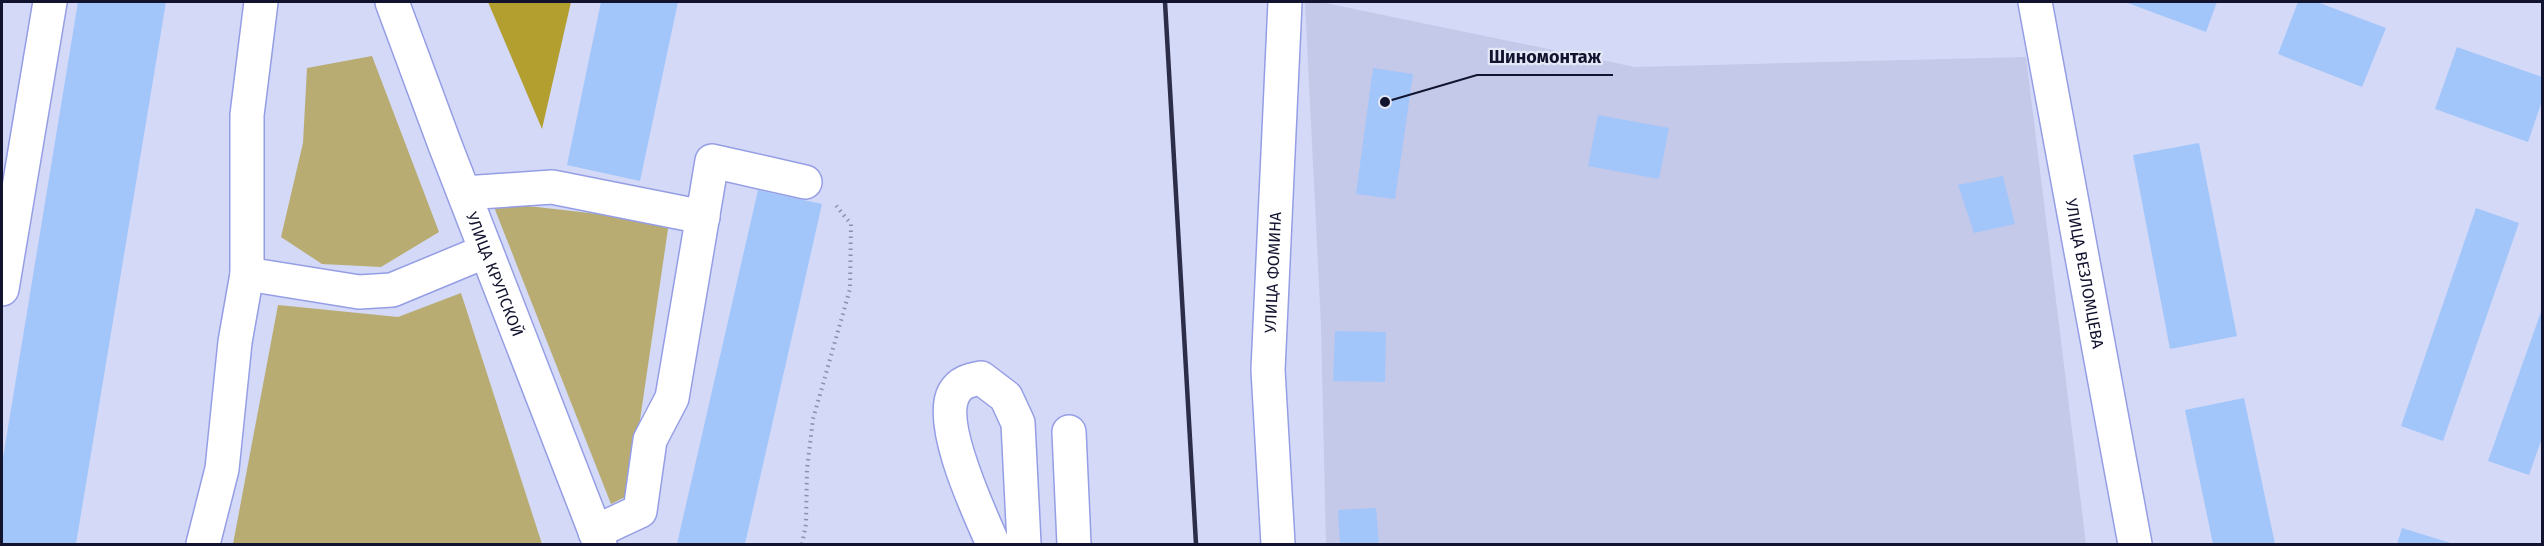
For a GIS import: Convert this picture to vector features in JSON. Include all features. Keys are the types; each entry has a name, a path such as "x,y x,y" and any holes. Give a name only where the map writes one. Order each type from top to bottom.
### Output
{"street":[{"path":"3,269 50,2"},
{"path":"203,544 222,469 235,342 247,274 247,115 261,2"},
{"name":"УЛИЦА КРУПСКОЙ","path":"392,2 598,538"},
{"name":"УЛИЦА ФОМИНА","path":"1278,544 1268,370 1285,2"},
{"name":"УЛИЦА ВЕЗЛОМЦЕВА","path":"2035,2 2135,544"},
{"path":"598,538 640,511 650,440 672,398 712,161 805,182"},
{"path":"464,193 552,186 703,217"},
{"path":"247,274 359,292 392,290 486,251"},
{"path":"993,544 967,484 954,443 951,418 953,394 964,382 981,378 1006,397 1017,423 1024,544"},
{"path":"1069,432 1074,544"}],"path":[{"path":"802,544 806,524 807,469 813,419 850,289 851,225 827,193 805,182"}],"shaded area":[{"path":"488,2 571,2 542,129"},
{"path":"1305,2 1320,2 1635,67 2026,57 2086,544 1326,544 1321,325"},
{"path":"372,56 439,232 381,267 322,264 281,237 303,143 307,68"},
{"path":"492,202 669,222 629,495 611,504"},
{"path":"461,293 542,544 233,544 278,305 398,317"}],"building":[{"path":"78,2 166,2 76,544 2,544 2,464"},
{"path":"601,2 678,2 640,181 567,165"},
{"path":"2125,2 2217,2 2206,32"},
{"path":"2298,2 2317,2 2386,28 2362,87 2278,54"},
{"path":"2457,47 2542,77 2542,101 2528,142 2435,109"},
{"path":"1373,68 1413,74 1395,199 1356,194"},
{"path":"1598,115 1669,128 1659,179 1588,166"},
{"path":"2199,143 2237,336 2170,349 2133,155"},
{"path":"2003,176 2015,224 1974,233 1958,185"},
{"path":"758,190 822,204 745,544 677,544"},
{"path":"2476,208 2519,223 2443,441 2401,426"},
{"path":"2542,309 2542,438 2529,475 2488,461"},
{"path":"1335,331 1386,332 1385,382 1333,381"},
{"path":"2244,398 2275,544 2213,544 2185,410"},
{"path":"1376,508 1379,544 1340,544 1338,510"},
{"path":"2402,528 2454,544 2397,544"}],"railway":[{"path":"1165,2 1196,544"}],"place":[{"name":"Шиномонтаж","path":"1385,102"}]}
